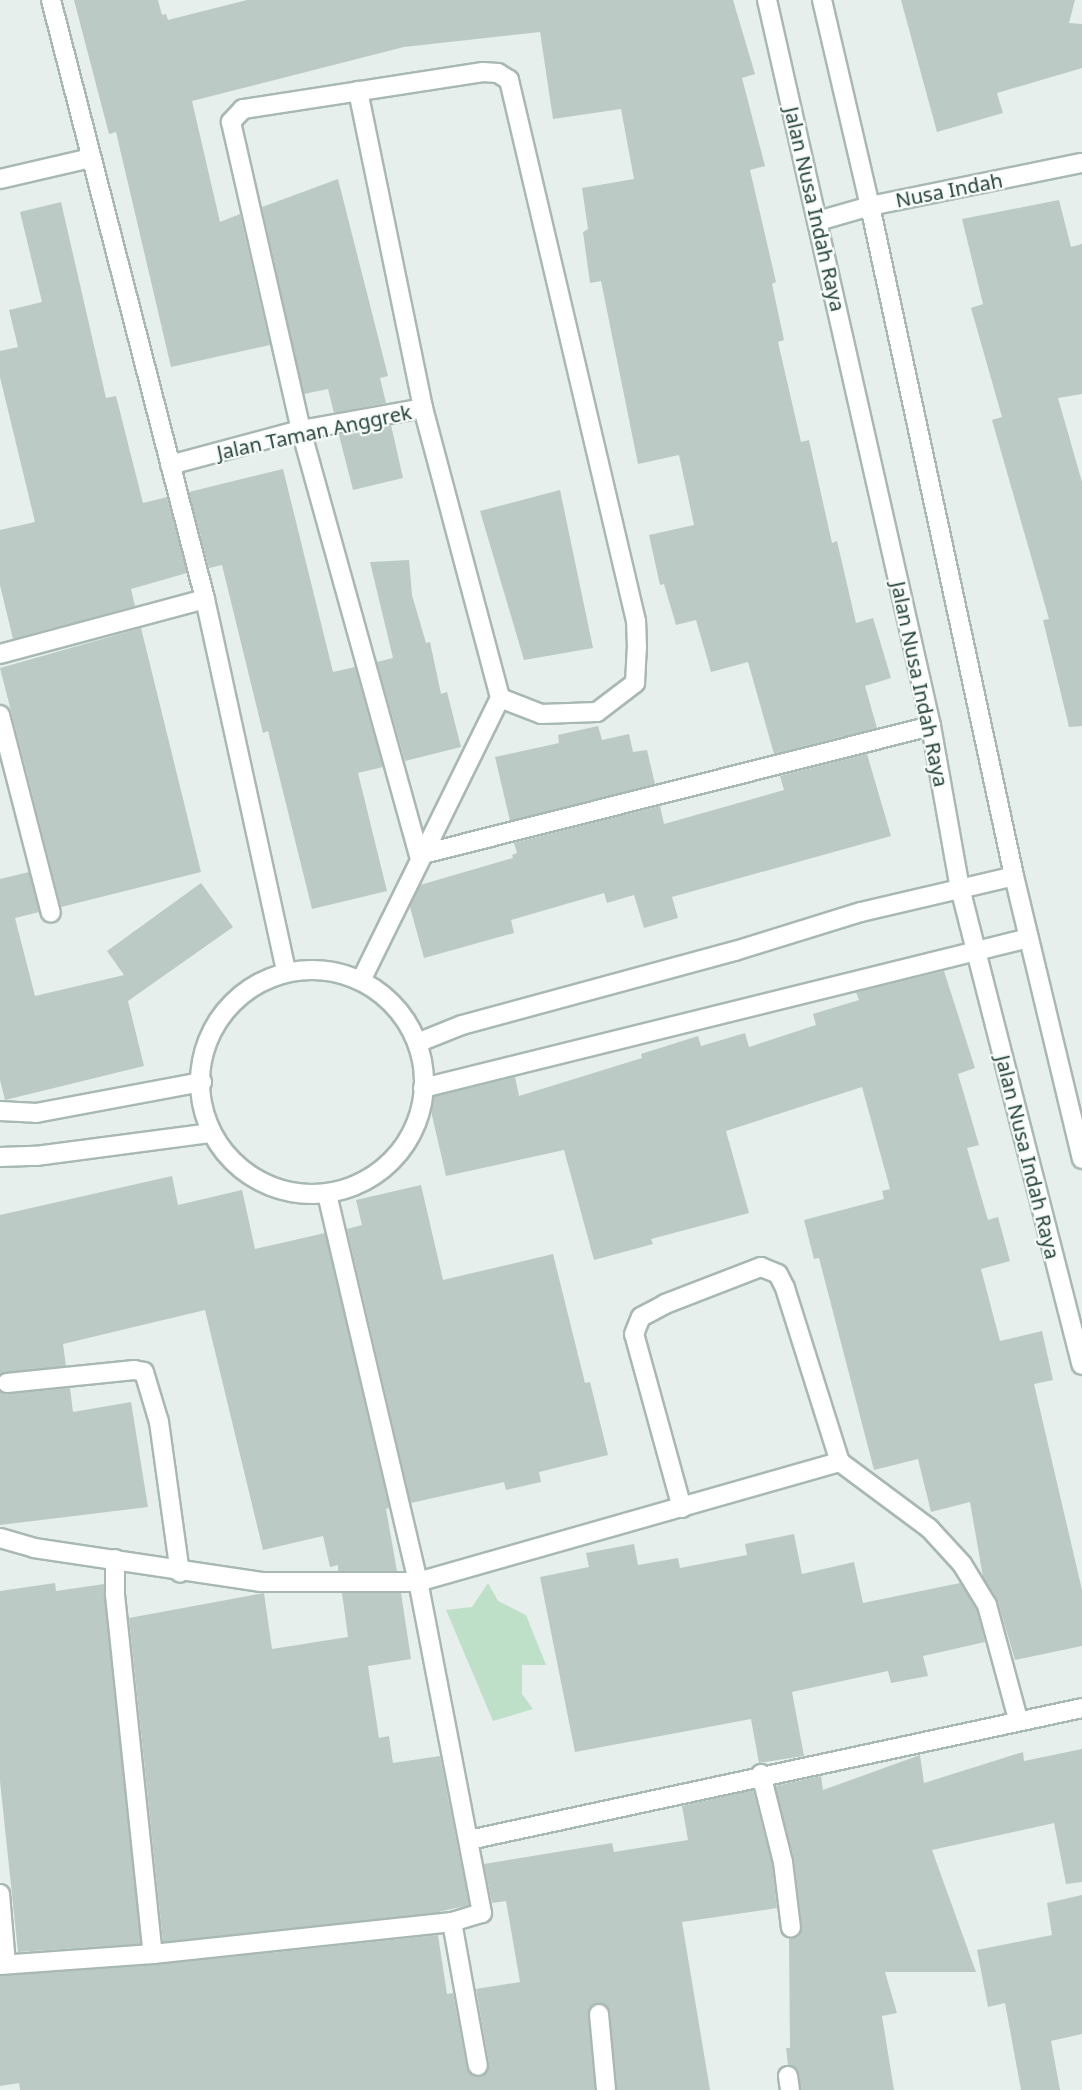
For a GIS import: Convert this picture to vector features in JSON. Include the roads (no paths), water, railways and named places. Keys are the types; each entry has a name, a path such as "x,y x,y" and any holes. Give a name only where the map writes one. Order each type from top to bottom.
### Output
{"street":[{"path":"51,0 205,599 286,971"},
{"name":"Jalan Nusa Indah Raya","path":"767,0 931,726 960,888 979,952 1036,1193 1082,1365"},
{"path":"822,0 870,206 1014,876 1082,1160"},
{"path":"419,855 301,430 231,122 243,109 483,72 498,73 509,80 636,621 635,683 597,712 541,714 500,698"},
{"path":"358,92 423,408 500,698 419,855 361,980"},
{"path":"0,179 91,158"},
{"name":"Nusa Indah","path":"818,221 870,206 1082,163"},
{"name":"Jalan Taman Anggrek","path":"170,465 301,430 423,408"},
{"path":"0,654 205,599"},
{"path":"0,715 51,913"},
{"path":"419,855 931,726"},
{"path":"417,1042 462,1025 735,951 861,912 1014,876"},
{"path":"423,1088 578,1051 755,1003 979,952 1029,938"},
{"path":"325,969 361,980 392,1002 421,1052 423,1088 421,1113 407,1143 386,1167 359,1184 327,1194 295,1193 237,1165 211,1133 204,1113 202,1082 205,1047 223,1012 251,987 286,971 325,969"},
{"path":"0,1111 36,1113 202,1082"},
{"path":"0,1157 36,1156 211,1133"},
{"path":"0,1894 3,1964 153,1954 452,1922 483,1913 418,1582 327,1194"},
{"path":"682,1508 634,1334 641,1317 665,1304 761,1267 778,1274 784,1288 840,1462 929,1528 962,1564 987,1605 1018,1719"},
{"path":"7,1383 134,1370 144,1372 159,1422 180,1573"},
{"path":"0,1538 34,1548 115,1559 180,1573 261,1582 418,1582 840,1462"},
{"path":"115,1559 115,1595 153,1954"},
{"path":"469,1840 761,1774 1018,1719 1082,1708"},
{"path":"761,1774 783,1862 791,1928"},
{"path":"452,1922 478,2066"},
{"path":"599,2014 606,2090"}]}
